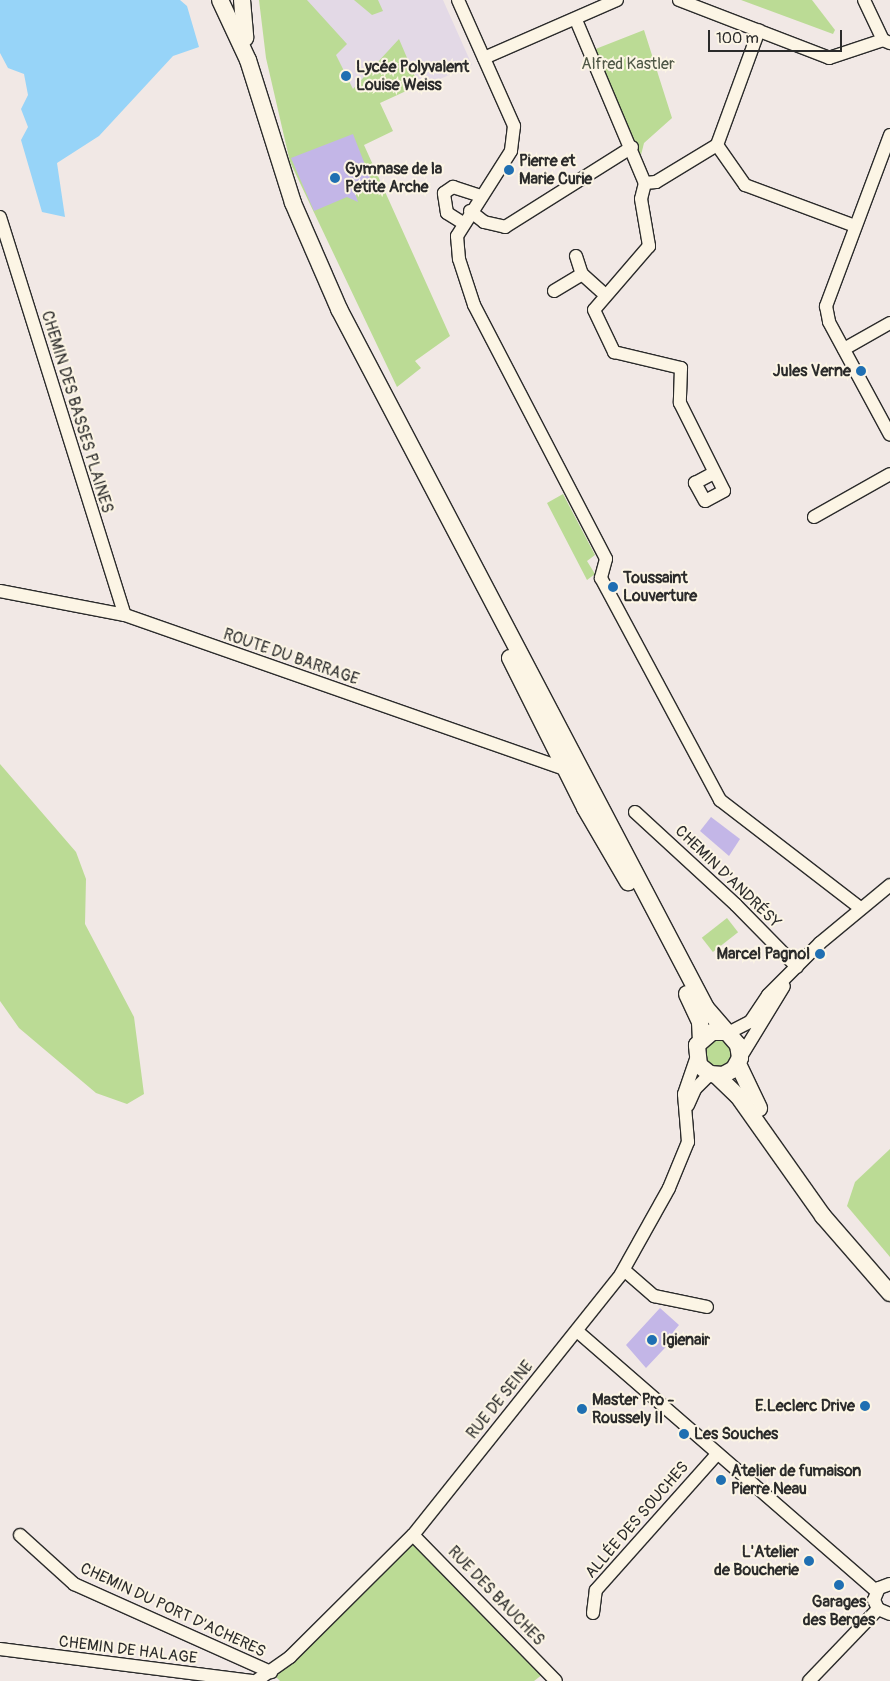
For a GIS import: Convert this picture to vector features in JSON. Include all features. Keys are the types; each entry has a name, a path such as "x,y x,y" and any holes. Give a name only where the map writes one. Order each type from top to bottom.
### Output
{"main road":[{"path":"220,0 248,60 318,262 436,499 564,768 696,1014 701,1039 696,1059 738,1096 823,1216 890,1293"},
{"path":"242,0 248,60"},
{"path":"436,499 706,1008 738,1045 744,1084 782,1144 890,1278"},
{"path":"701,1039 712,1032 726,1033"},
{"path":"713,1075 729,1072 739,1061"}],"street":[{"path":"458,0 514,126 511,151 463,222 457,248 474,305 606,558 601,578 720,800 860,908"},
{"path":"679,0 837,58 887,41 866,2"},
{"path":"484,58 576,20 614,1"},
{"path":"576,20 632,147 645,183 641,199 649,246 594,310 614,352 681,368 680,404 714,473"},
{"path":"645,183 656,182 717,145 759,30"},
{"path":"890,135 826,306 844,349 890,435"},
{"path":"717,145 745,184 855,226"},
{"path":"470,211 495,226 517,222 632,147"},
{"path":"463,222 447,213 444,193 453,186 480,196"},
{"name":"CHEMIN DES BASSES PLAINES","path":"0,218 125,615"},
{"path":"576,256 582,274 605,295"},
{"path":"554,291 582,274"},
{"path":"844,349 890,323"},
{"path":"814,518 890,474"},
{"name":"ROUTE DU BARRAGE","path":"2,591 125,615 564,768"},
{"path":"564,768 587,781"},
{"name":"CHEMIN D'ANDRÉSY","path":"635,812 736,904 797,967"},
{"path":"726,1033 750,1022 797,967 860,908 890,885"},
{"path":"739,1061 787,977"},
{"name":"RUE DE SEINE","path":"271,1672 380,1572 578,1331 624,1270 669,1188 688,1142 687,1107 684,1094 696,1059"},
{"path":"687,1107 695,1089 713,1075"},
{"path":"624,1270 654,1296 707,1307"},
{"path":"578,1331 876,1592 878,1609"},
{"name":"ALLÉE DES SOUCHES","path":"593,1612 596,1590 717,1454"},
{"name":"CHEMIN DU PORT D'ACHERES","path":"20,1534 74,1584 271,1672"},
{"name":"RUE DES BAUCHES","path":"413,1534 556,1681"},
{"path":"876,1592 890,1584"},
{"path":"878,1609 890,1614"},
{"path":"809,1681 878,1609"},
{"name":"CHEMIN DE HALAGE","path":"0,1649 252,1681"},
{"path":"256,1681 271,1672"}],"shaded area":[{"name":"Lycée Polyvalent Louise Weiss","path":"267,0 443,0 472,65 424,86 409,67 356,127"}],"green space":[{"path":"259,0 307,0 347,44 336,55 353,89 399,39 416,79 417,86 380,103 393,131 364,145 450,336 415,361 421,368 397,387 290,162 266,58"},
{"path":"354,0 378,0 383,11 372,15"},
{"path":"741,0 812,0 835,30 833,34"},
{"name":"Alfred Kastler","path":"644,30 672,118 644,143 641,155 593,50"},
{"path":"563,494 595,555 587,561 595,574 587,580 547,503"},
{"path":"0,764 76,852 86,879 85,924 134,1017 144,1094 127,1104 96,1093 19,1028 0,1001"},
{"path":"727,918 738,932 713,952 702,938"},
{"path":"718,1040 728,1044 732,1054 728,1064 718,1068 708,1064 704,1054 708,1044"},
{"path":"890,1149 890,1257 847,1206 855,1182"},
{"path":"413,1535 547,1671 534,1681 280,1681 271,1672"}],"water":[{"path":"0,0 180,0 187,6 199,47 173,56 99,136 57,163 65,217 42,212 21,140 28,127 21,109 28,95 24,74 8,68 0,53"}],"building":[{"name":"Gymnase de la Petite Arche","path":"353,134 373,185 355,193 358,202 347,197 314,211 291,158"},
{"path":"711,817 740,839 729,856 700,831"},
{"name":"Igienair","path":"660,1308 679,1325 674,1331 678,1334 646,1368 626,1345"}],"place":[{"name":"Lycée Polyvalent Louise Weiss","path":"346,76"},
{"name":"Pierre et Marie Curie","path":"509,170"},
{"name":"Gymnase de la Petite Arche","path":"335,178"},
{"name":"Jules Verne","path":"861,371"},
{"name":"Toussaint Louverture","path":"613,587"},
{"name":"Marcel Pagnol","path":"820,954"},
{"name":"Igienair","path":"652,1340"},
{"name":"E.Leclerc Drive","path":"865,1406"},
{"name":"Master Pro - Roussely II","path":"582,1409"},
{"name":"Les Souches","path":"684,1434"},
{"name":"Atelier de fumaison Pierre Neau","path":"721,1480"},
{"name":"L'Atelier de Boucherie","path":"809,1561"},
{"name":"Garages des Berges","path":"839,1585"}]}
